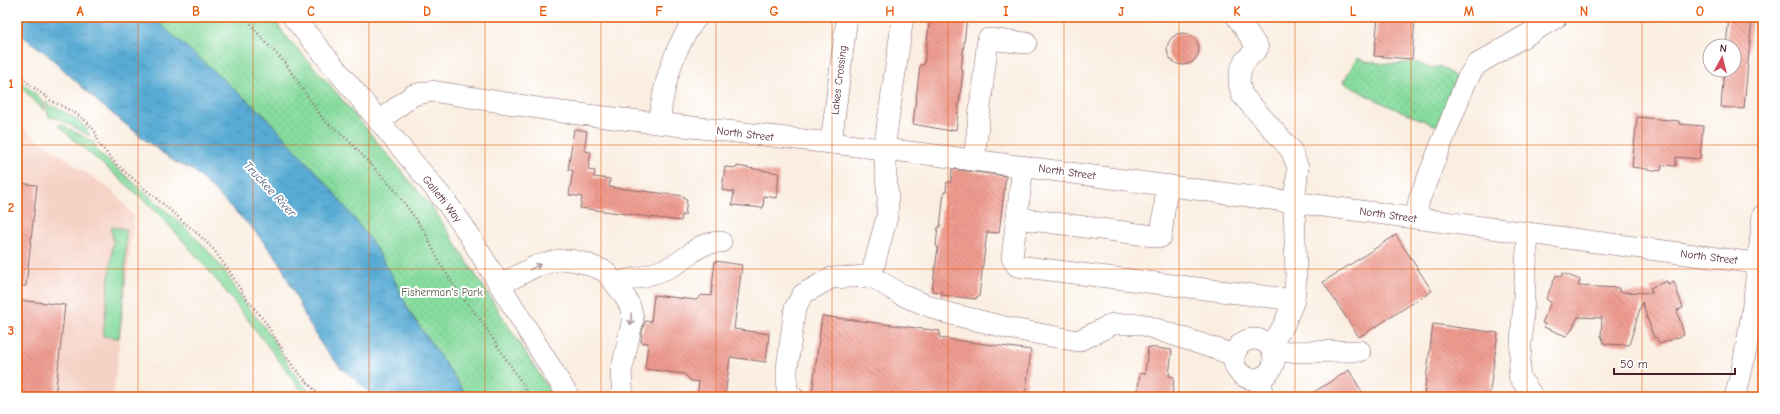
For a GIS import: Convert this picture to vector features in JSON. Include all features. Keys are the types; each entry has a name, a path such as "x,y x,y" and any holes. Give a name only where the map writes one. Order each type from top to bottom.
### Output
{"street":[{"name":"Galletti Way","path":"293,17 379,121 464,228 569,397"},
{"path":"659,123 670,67 689,27 697,17"},
{"name":"Lakes Crossing","path":"831,143 847,17"},
{"path":"871,276 887,217 888,200 884,149 903,17"},
{"path":"1237,17 1258,48 1244,62 1240,72 1239,83 1242,95 1294,155 1298,168 1294,202 1296,277 1294,300 1283,328 1270,349"},
{"path":"1416,218 1418,200 1467,79 1476,65 1557,17"},
{"path":"974,160 988,38 1026,43"},
{"name":"North Street","path":"379,121 412,95 432,91 562,112 1023,166 1760,264"},
{"path":"1023,166 1012,258 1017,266 1294,300"},
{"path":"1017,218 1160,237 1167,185"},
{"path":"1735,397 1742,374 1760,264 1763,215"},
{"path":"1528,233 1519,376 1533,397"},
{"path":"615,282 645,278 674,265 708,242 721,242"},
{"path":"500,285 536,266 558,260 571,260 595,266 605,271 615,282 630,306 633,318 621,372 623,397"},
{"path":"792,397 787,392 787,368 795,308 803,294 831,278 871,276 900,294 926,306 947,313 1013,329 1078,341 1113,324 1141,324 1234,355"},
{"path":"1252,339 1264,342 1270,349 1273,365 1262,387 1252,379 1240,373 1234,362 1234,355 1240,345 1252,339"},
{"path":"1270,349 1360,352"}],"path":[{"path":"246,17 260,36 285,63 323,120 352,145 394,189 425,232 439,262 457,290 482,322 531,397"},
{"path":"17,71 29,84 50,100 77,114 86,121 95,132 99,144 117,165 198,234 213,249 230,272 244,296 266,323 294,368 321,397"}],"shaded area":[{"path":"17,123 37,139 114,192 134,216 113,397 17,397"}],"green space":[{"name":"Fisherman's Park","path":"151,17 273,17 284,34 330,85 434,210 554,397 468,397 409,311 393,277 372,242 332,190 265,116"},
{"path":"1357,58 1382,63 1398,64 1415,62 1431,68 1440,66 1457,78 1437,126 1389,106 1343,82"},
{"path":"17,78 41,99 44,111 17,83"},
{"path":"45,102 83,124 90,136 65,122 49,117"},
{"path":"61,124 93,142 99,153 185,227 202,244 225,271 244,302 268,332 295,375 316,397 306,397 220,284 164,220 138,195 58,125"},
{"path":"111,227 126,229 125,282 119,338 103,336 113,241"}],"water":[{"name":"Truckee River","path":"17,17 151,17 158,22 265,116 332,190 372,242 393,277 409,311 468,397 372,397 365,388 342,369 323,347 308,322 280,263 253,229 194,171 175,162 145,140 98,102 48,55 17,32"}],"building":[{"path":"930,17 967,17 961,70 963,71 956,130 951,129 951,131 913,124 920,65 924,65"},
{"path":"1378,17 1415,17 1412,59 1374,56"},
{"path":"1729,17 1752,17 1744,109 1721,107 1723,78 1742,78 1742,38 1727,38"},
{"path":"1183,33 1194,38 1199,49 1194,60 1183,65 1172,60 1167,49 1172,38"},
{"path":"1637,117 1679,121 1679,124 1703,126 1700,159 1676,157 1676,166 1662,165 1661,171 1632,167"},
{"path":"574,129 587,131 584,151 591,152 588,170 595,171 594,177 610,179 609,187 684,196 684,199 687,199 685,215 682,215 681,221 580,208 582,197 569,195 573,170 568,170"},
{"path":"737,166 779,173 777,198 764,196 763,208 732,205 734,192 722,190 725,167 737,168"},
{"path":"952,169 1006,176 999,233 987,232 979,297 976,297 976,299 941,295 942,292 932,291 938,247 936,246 938,227 940,227 944,192 946,192 947,182 951,182"},
{"path":"17,183 37,185 26,286 17,285"},
{"path":"1396,235 1432,291 1359,337 1323,282"},
{"path":"715,261 742,265 734,329 769,334 766,362 730,357 725,397 697,397 699,382 691,381 684,374 645,369 648,343 641,342 642,332 645,321 651,322 654,295 696,300 702,295 711,296"},
{"path":"1563,273 1580,280 1578,286 1619,288 1619,292 1652,293 1650,288 1667,281 1668,285 1674,282 1683,308 1677,310 1684,335 1660,344 1656,337 1654,338 1642,302 1629,345 1604,344 1601,337 1602,318 1578,317 1571,331 1566,336 1544,327 1545,324 1542,323 1551,302 1546,299 1556,275 1561,277"},
{"path":"17,300 65,305 55,397 17,397"},
{"path":"822,316 940,331 940,338 1031,350 1025,397 837,397 812,394"},
{"path":"1433,324 1498,333 1489,397 1424,397"},
{"path":"1148,347 1172,350 1169,376 1174,377 1172,397 1137,397 1140,373 1145,374"},
{"path":"1349,370 1365,397 1306,397"}]}
